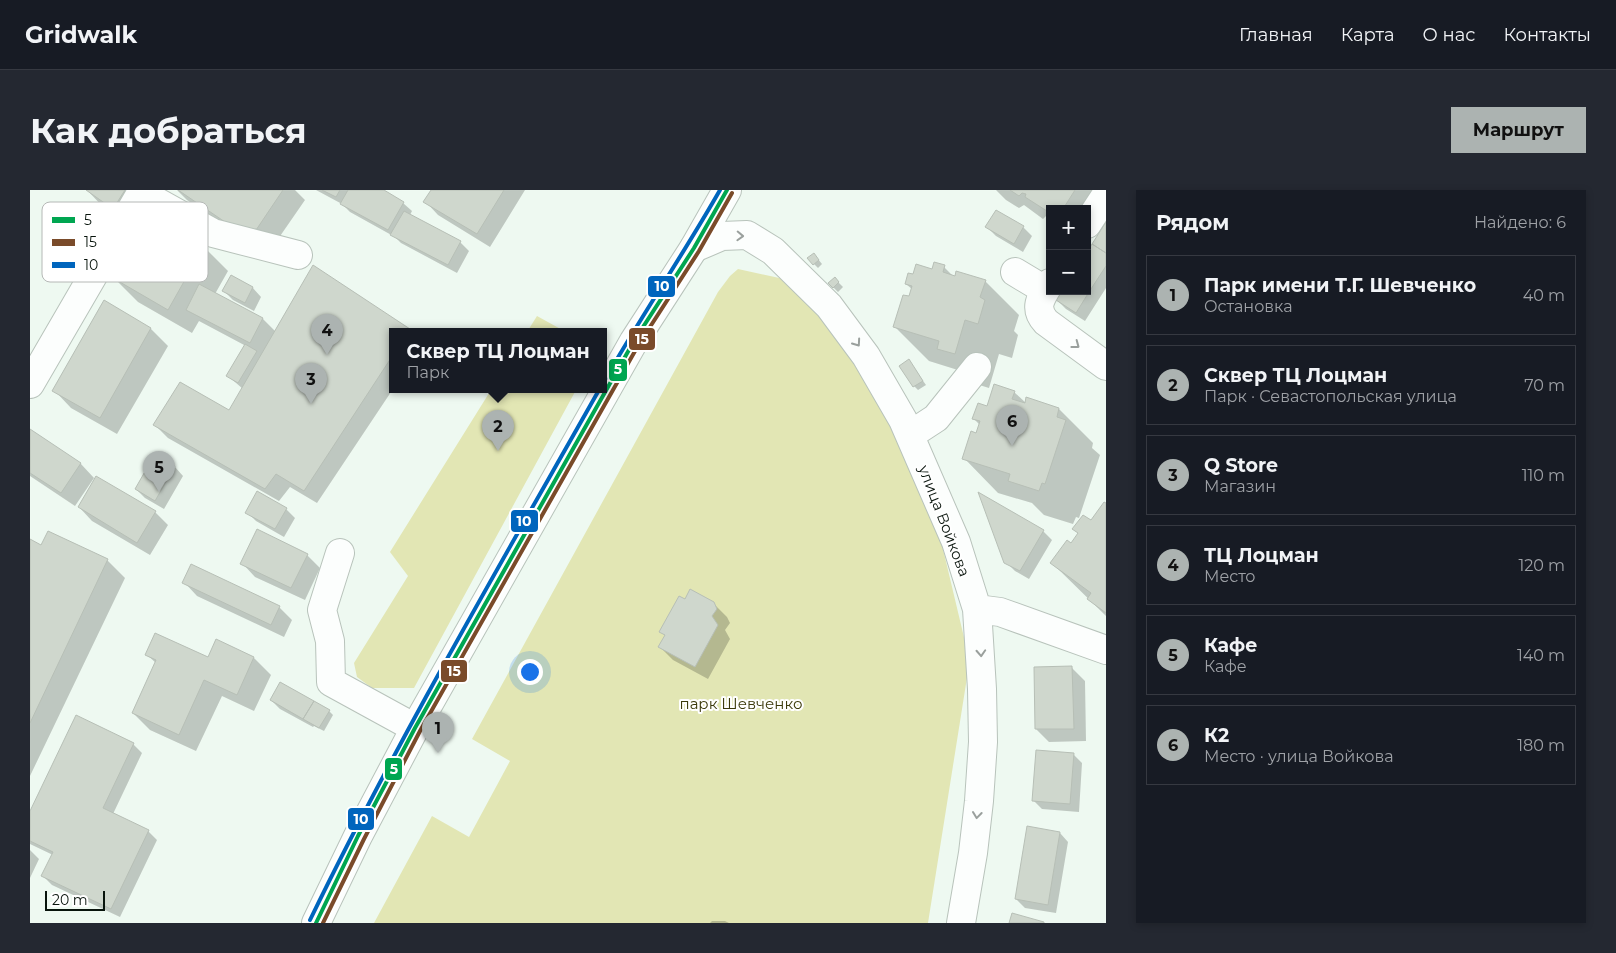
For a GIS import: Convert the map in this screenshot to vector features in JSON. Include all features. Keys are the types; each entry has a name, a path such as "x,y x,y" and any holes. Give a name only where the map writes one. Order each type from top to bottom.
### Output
{"street":[{"path":"694,248 707,190"},
{"path":"607,389 634,341 694,248 727,190"},
{"path":"136,202 141,193 157,202"},
{"path":"1091,218 1106,195"},
{"path":"208,230 298,255"},
{"name":"улица Войкова","path":"694,248 722,236 747,235 773,251 830,306 866,356 903,420 956,542 977,610 981,650 983,742 975,836 961,923"},
{"path":"1015,272 1046,285"},
{"path":"30,384 89,282"},
{"path":"1046,289 1041,296 1039,306 1041,316 1046,322 1106,366"},
{"path":"910,435 936,418 977,367"},
{"path":"316,923 415,728 605,393"},
{"path":"340,553 322,610 330,641 331,682 415,728"},
{"path":"977,610 1000,612 1106,650"}],"green space":[{"name":"парк Шевченко","path":"738,269 784,279 838,334 902,438 943,549 969,665 928,923 374,923 432,816 469,837 510,761 472,739 718,292"},
{"path":"537,316 559,328 530,328"},
{"path":"489,393 574,393 414,688 372,688 357,677 354,663 408,576 390,552"}],"building":[{"path":"86,190 125,190 117,202 103,202"},
{"path":"178,190 283,190 250,239 208,210 208,202 196,202"},
{"path":"322,190 340,190 336,197"},
{"path":"348,190 384,190 404,202 388,230 340,204"},
{"path":"431,190 504,190 477,234 423,202"},
{"path":"1010,190 1075,190 1066,205 1046,205 1046,210 1025,197 1026,194 1022,193 1019,196"},
{"path":"996,210 1024,226 1014,244 985,227"},
{"path":"404,211 461,241 448,265 390,235"},
{"path":"1106,222 1106,253 1092,244"},
{"path":"1092,244 1106,253 1106,266 1091,289 1091,250"},
{"path":"814,253 819,260 813,265 807,258"},
{"path":"934,262 945,265 943,272 955,276 956,271 986,280 980,297 985,300 978,324 965,320 955,354 937,349 939,341 893,327 903,295 909,296 912,286 905,284 908,273 913,274 916,264 932,269"},
{"path":"313,265 408,328 389,328 389,361 304,491 276,474 265,489 153,425 180,382 229,410"},
{"path":"231,275 253,287 245,303 222,291"},
{"path":"835,277 839,282 833,288 828,283"},
{"path":"120,282 184,282 168,310"},
{"path":"199,284 263,318 250,343 186,310"},
{"path":"1059,295 1087,295 1076,313 1056,300"},
{"path":"104,300 151,328 100,418 52,391"},
{"path":"245,344 257,351 238,383 226,376"},
{"path":"909,359 923,381 913,387 899,366"},
{"path":"994,384 1015,391 1012,399 1025,403 1026,397 1059,408 1057,417 1066,420 1045,484 1042,483 1039,491 1008,481 1010,474 962,459 971,431 976,433 980,421 972,419 978,403 987,406"},
{"path":"30,429 81,463 61,493 30,473"},
{"path":"155,454 175,466 155,501 135,489"},
{"path":"96,476 156,511 137,543 78,507"},
{"path":"257,491 287,508 275,529 245,513"},
{"path":"978,492 1044,530 1020,571 1004,563"},
{"path":"1104,502 1106,503 1106,613 1087,599 1091,593 1050,563 1067,540 1071,543 1078,533 1072,529 1083,515 1091,520"},
{"path":"257,529 308,554 291,588 240,564"},
{"path":"48,531 108,559 30,723 30,539 41,545"},
{"path":"191,564 280,606 271,625 182,583"},
{"path":"690,589 714,602 717,609 712,616 718,625 695,667 658,647 665,635 659,632 679,596 685,599"},
{"path":"155,633 208,657 216,639 254,657 237,695 204,680 179,735 132,713 156,660 145,655"},
{"path":"1072,666 1074,729 1035,729 1034,667"},
{"path":"280,682 314,701 303,719 270,700"},
{"path":"314,701 330,710 319,728 303,719"},
{"path":"76,715 134,743 103,808 149,830 111,909 41,876 53,852 30,841 30,811"},
{"path":"1036,750 1074,753 1070,804 1032,801"},
{"path":"1027,826 1060,832 1048,905 1015,899"},
{"path":"1012,913 1044,922 1044,923 1009,923"}],"transit line":[{"name":"10","path":"607,376 720,190"},
{"name":"5","path":"607,389 634,341 694,248 727,190"},
{"name":"15","path":"323,923 420,731 639,344 699,251 732,193"},
{"name":"10","path":"310,920 378,785 487,587 597,393"},
{"name":"5","path":"316,923 358,836 415,728 605,393"}],"place":[{"name":"ТЦ Лоцман","path":"327,355"},
{"name":"Q Store","path":"311,404"},
{"name":"К2","path":"1012,446"},
{"name":"Сквер ТЦ Лоцман","path":"498,451"},
{"name":"Кафе","path":"159,492"},
{"name":"Парк имени Т.Г. Шевченко","path":"438,753"}]}
